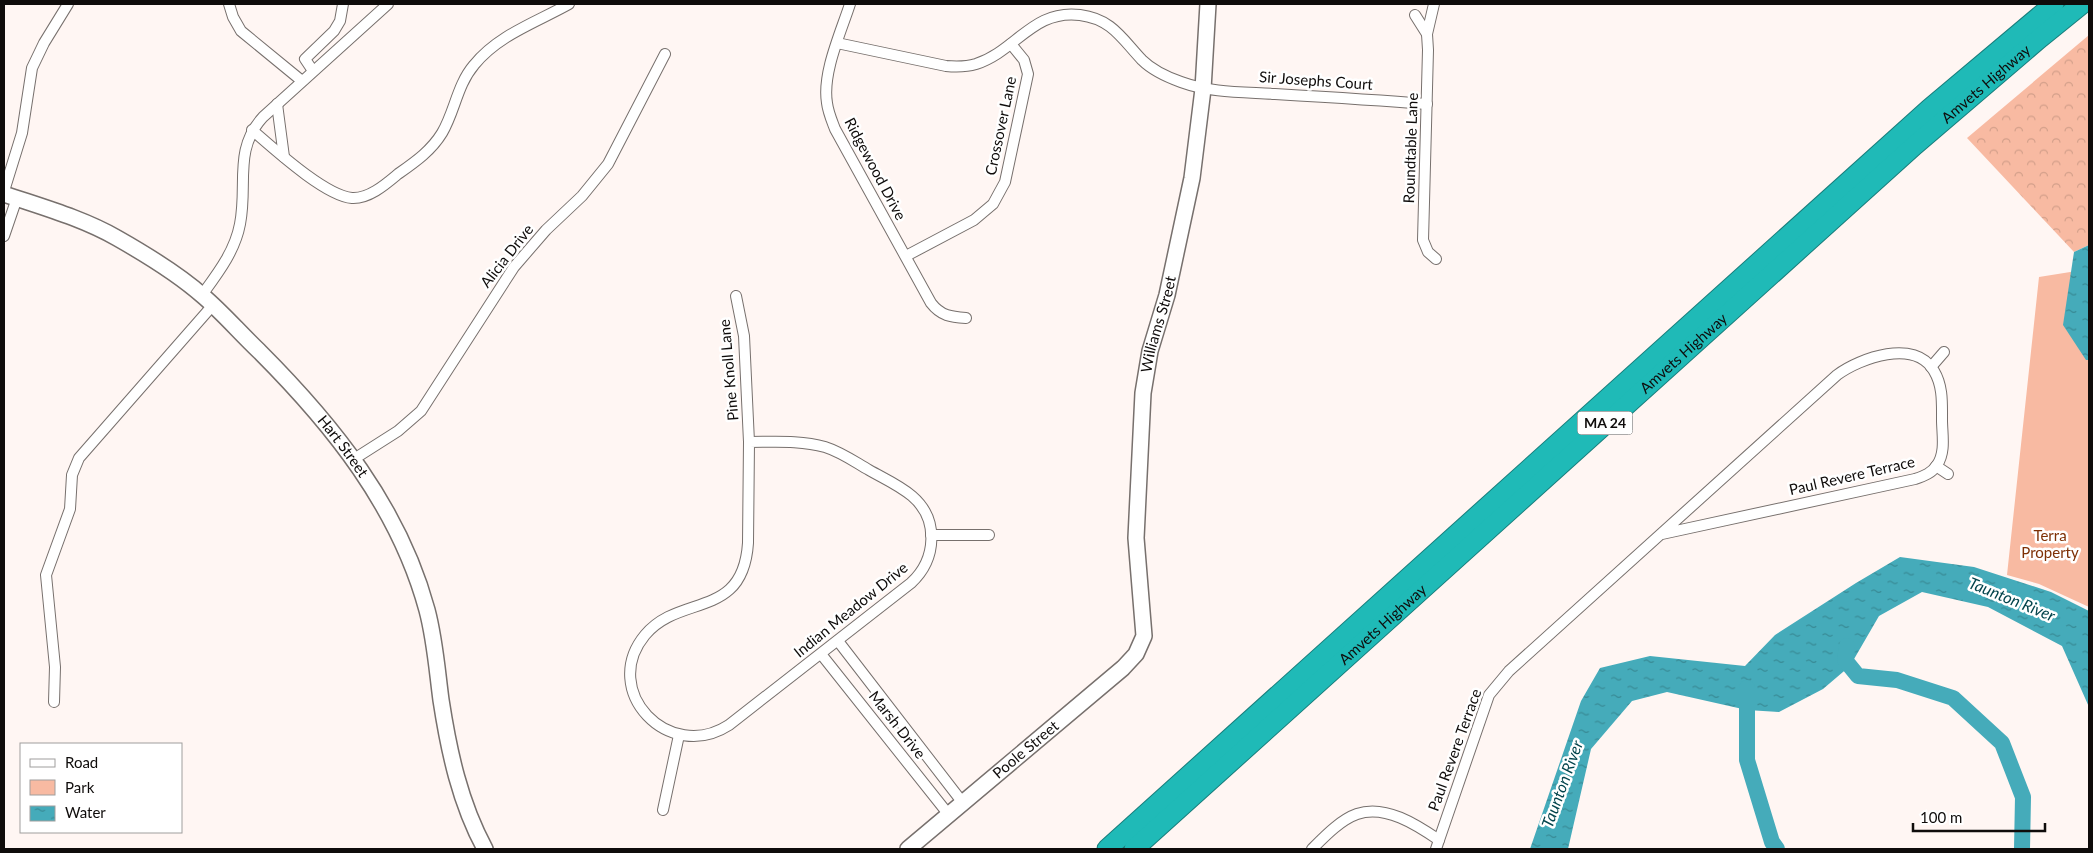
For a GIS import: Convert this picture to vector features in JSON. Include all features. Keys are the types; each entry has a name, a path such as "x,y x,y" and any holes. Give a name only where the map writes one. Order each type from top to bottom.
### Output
{"highway":[{"name":"Amvets Highway","path":"1107,849 1929,110 2054,4"},
{"name":"Amvets Highway","path":"1134,849 1915,145 2082,4"}],"street":[{"path":"4,236 8,194 22,133 32,68 44,43 68,4"},
{"path":"229,4 233,17 241,31 302,81"},
{"path":"313,71 305,59 334,31 340,21 343,4"},
{"path":"54,702 55,667 46,575 70,509 72,475 75,466 79,458 207,300 238,235 243,205 244,157 252,130 277,104 388,4"},
{"path":"252,130 314,180 344,196 360,197 376,190 421,158 435,143 447,123 462,82 485,53 543,16 569,4"},
{"name":"Ridgewood Drive","path":"850,4 826,87 830,115 835,129 935,308 950,317 966,318"},
{"name":"Williams Street","path":"1141,647 1144,636 1144,622 1136,538 1143,393 1150,351 1167,295 1192,178 1203,89 1208,4"},
{"name":"Roundtable Lane","path":"1434,4 1427,34 1423,240 1428,252 1436,259"},
{"name":"Sir Josephs Court","path":"837,44 946,66 962,67 976,64 992,57 1032,26 1045,20 1070,14 1089,17 1114,29 1142,60 1158,72 1203,89 1427,104"},
{"path":"1414,15 1427,34"},
{"name":"Crossover Lane","path":"906,256 974,220 989,208 1000,194 1008,172 1028,74 1024,60 1011,44"},
{"name":"Alicia Drive","path":"354,459 398,431 422,411 514,267 546,230 582,196 608,164 665,54"},
{"path":"277,104 284,157"},
{"name":"Hart Street","path":"8,194 81,221 115,237 167,269 207,300 301,394 354,459 395,527 422,594 435,650 444,716 460,791 470,820 484,849"},
{"name":"Pine Knoll Lane","path":"736,296 744,336 749,442"},
{"path":"1931,367 1944,352"},
{"name":"Paul Revere Terrace","path":"1438,844 1485,706 1492,690 1509,671 1837,375 1852,365 1875,356 1899,354 1917,357 1931,367 1938,379 1941,393 1942,451 1936,466 1928,474 1915,479 1662,534"},
{"name":"Indian Meadow Drive","path":"749,442 808,444 823,446 836,451 913,497 924,511 931,535 929,555 924,568 916,578 838,641 724,728 702,736 679,735 656,724 640,706 632,683 633,658 640,641 653,627 668,618 717,598 732,586 742,573 747,559 748,542 749,442"},
{"path":"1936,466 1948,474"},
{"path":"931,535 989,535"},
{"name":"Marsh Drive","path":"838,641 963,803"},
{"name":"Poole Street","path":"908,849 1123,668 1141,647"},
{"name":"Marsh Drive","path":"821,654 949,815"},
{"path":"663,810 679,735"},
{"path":"1312,849 1350,817 1365,812 1381,813 1404,820 1438,844"}],"green space":[{"path":"2089,35 2089,245 2074,252 1967,138"},
{"name":"Terra Property","path":"2089,269 2089,607 2039,584 2007,575 2039,277"}],"water":[{"path":"2089,245 2089,360 2086,360 2063,325 2074,252"},
{"name":"Taunton River","path":"1900,557 1974,567 2051,592 2089,611 2089,707 2062,646 1988,607 1922,592 1879,616 1850,666 1823,689 1779,712 1747,710 1667,692 1632,701 1591,749 1568,849 1530,849 1581,701 1600,668 1650,656 1745,666 1775,635"}],"waterway":[{"path":"1847,646 1845,660 1858,676 1897,680 1953,698 2002,743 2023,797 2022,849"},
{"path":"1747,688 1747,760 1772,842 1777,849"}]}
